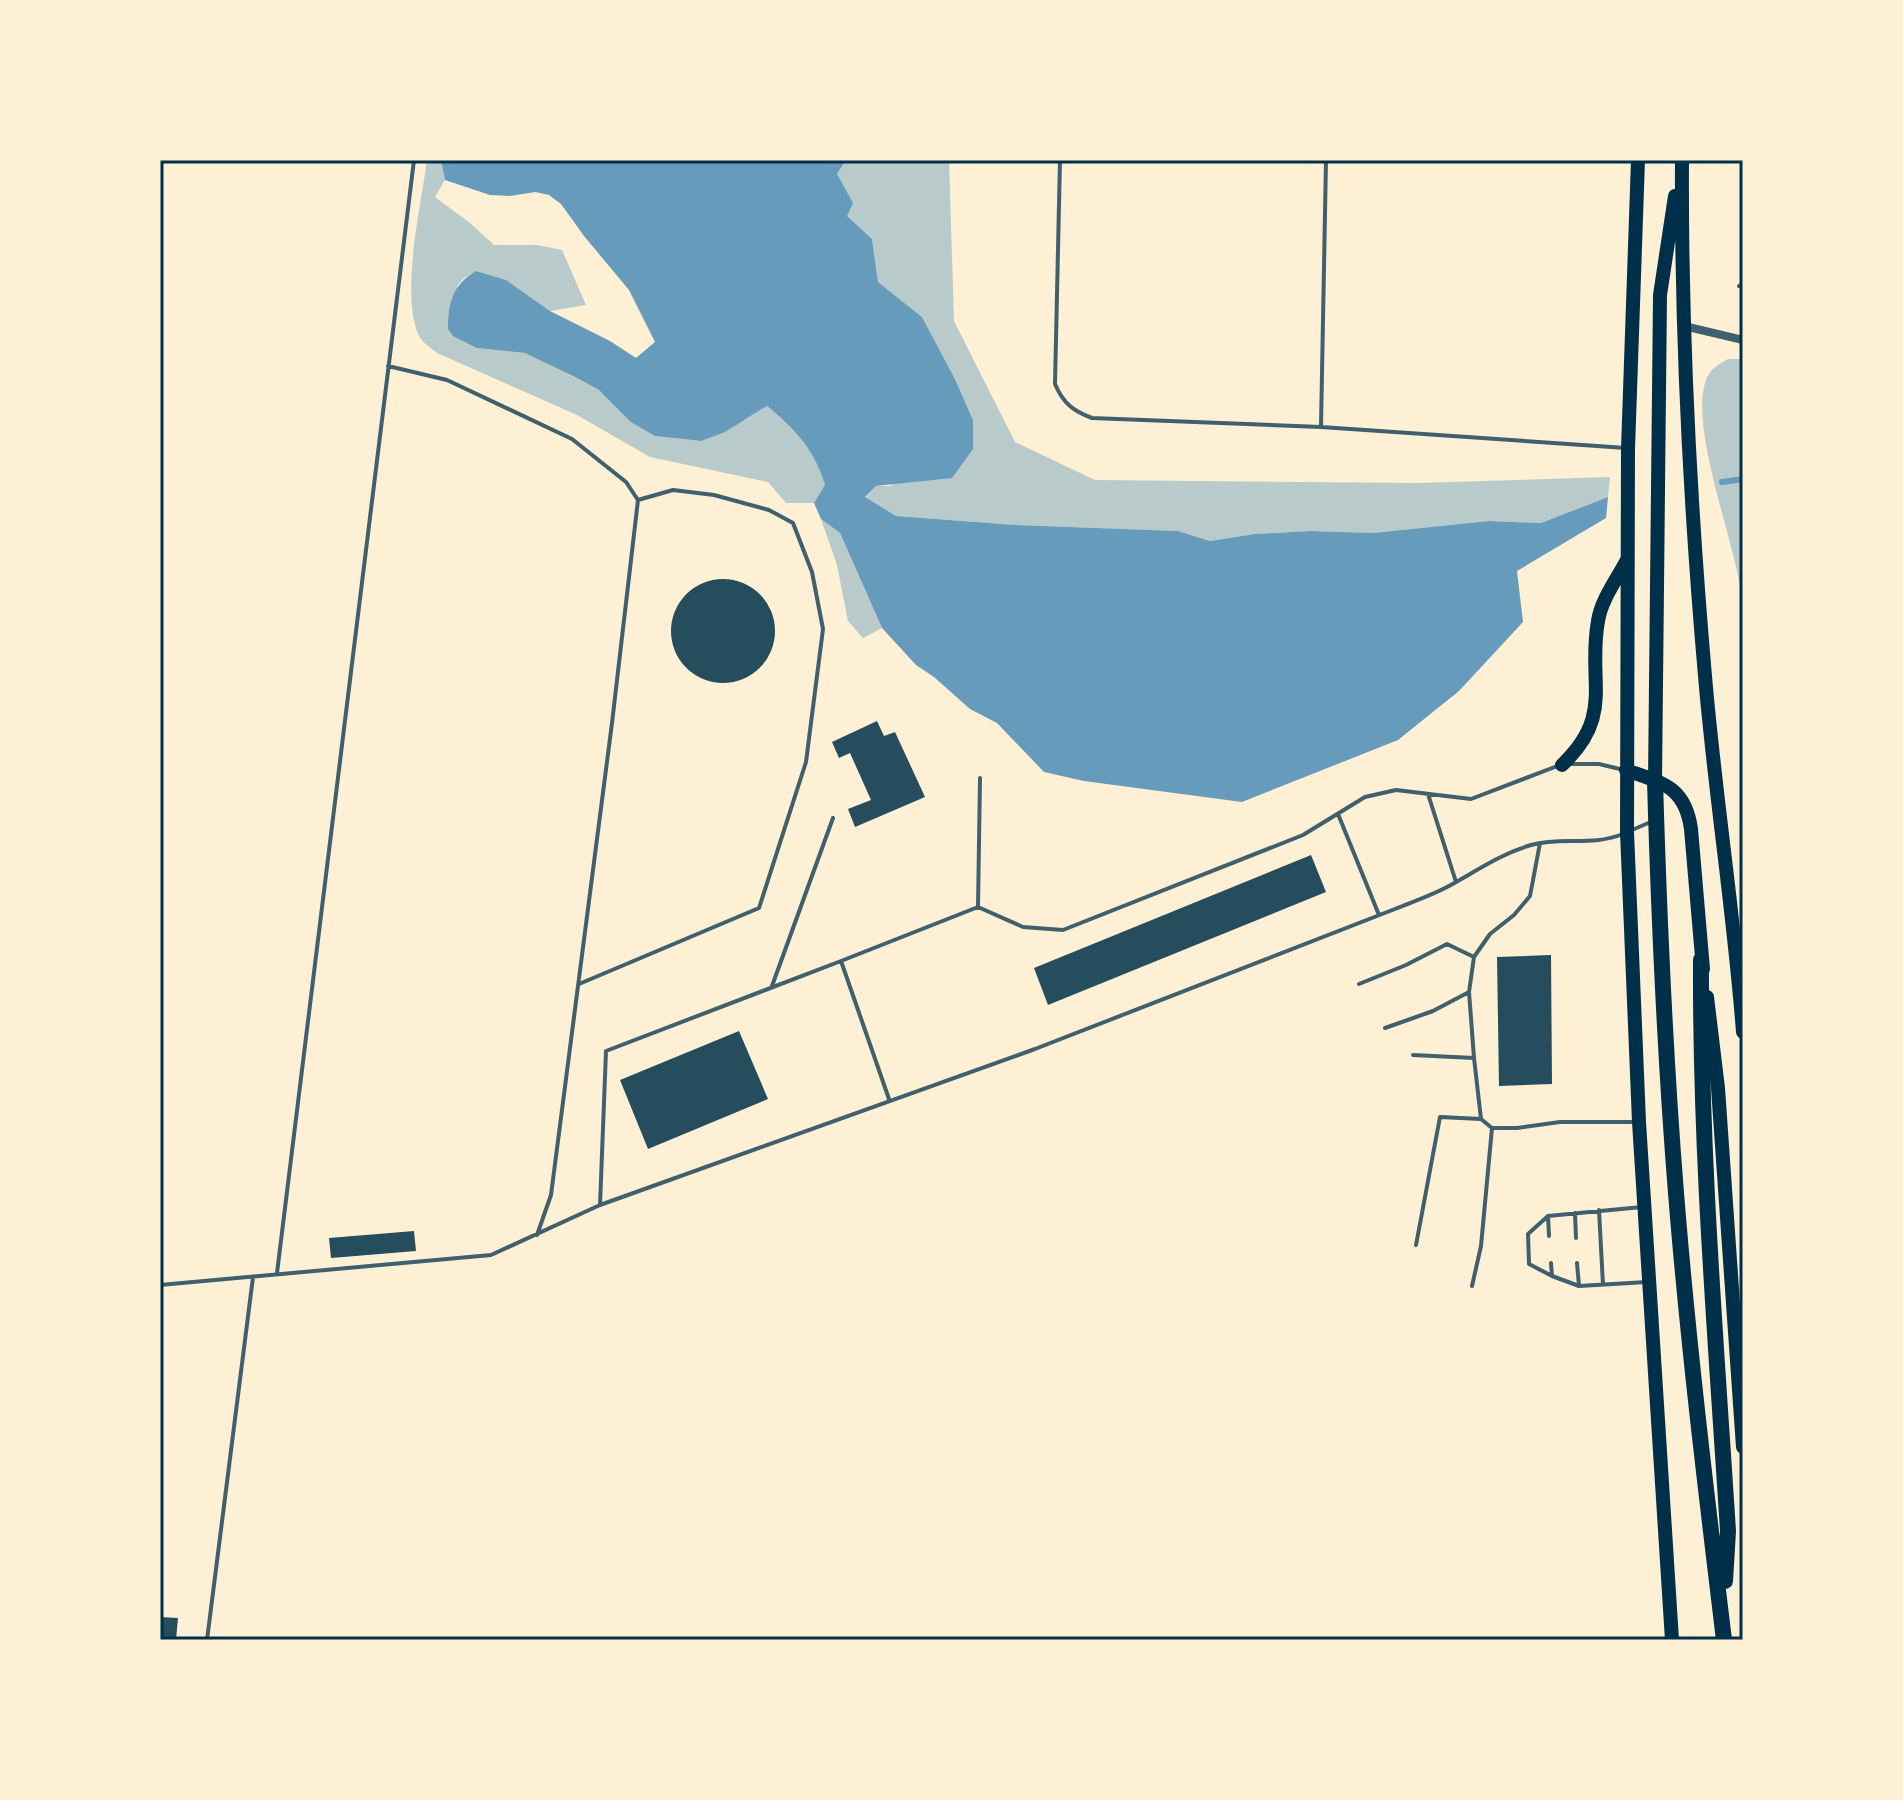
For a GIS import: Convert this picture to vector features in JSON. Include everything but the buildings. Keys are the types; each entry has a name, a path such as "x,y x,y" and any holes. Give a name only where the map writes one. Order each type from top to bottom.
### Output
{"highway":[{"path":"1638,160 1628,449 1627,832 1639,1122 1672,1640"},
{"path":"1681,160 1683,326 1694,536 1704,665 1743,1032"},
{"path":"1681,160 1660,295 1656,820 1676,1197 1724,1640"},
{"path":"1562,765 1580,747 1591,727 1595,706 1598,619 1629,556"},
{"path":"1626,770 1678,794 1689,818 1701,960 1718,1088 1743,1447"},
{"path":"1736,951 1743,977"},
{"path":"1701,960 1706,1171 1728,1531 1722,1618"}],"street":[{"path":"1683,326 1743,340"}],"lane":[{"path":"277,1274 414,160"},
{"path":"1060,160 1055,384 1062,399 1076,412 1092,418 1321,427 1628,449"},
{"path":"1321,427 1326,160"},
{"path":"388,366 447,380 572,439 626,482 638,500 551,1195 537,1235"},
{"path":"579,984 759,908 806,762 816,699 823,629 812,572 793,523 769,510 714,495 673,490 638,500"},
{"path":"600,1205 606,1051 978,907 1023,927 1063,930 1303,835 1365,797 1396,790 1471,799 1562,765 1587,763 1626,770"},
{"path":"978,907 980,778"},
{"path":"1428,794 1456,882"},
{"path":"1338,814 1379,915"},
{"path":"772,986 833,818"},
{"path":"160,1285 491,1255 600,1205 1035,1049 1379,915 1456,882 1489,862 1540,843 1603,841 1656,820"},
{"path":"1481,1119 1469,992 1474,957 1490,934 1514,915 1530,896 1540,843"},
{"path":"1359,984 1447,944 1474,957"},
{"path":"841,961 889,1099"},
{"path":"1385,1028 1433,1011 1469,992"},
{"path":"1413,1055 1474,1058"},
{"path":"1416,1245 1440,1117 1481,1119 1492,1128 1560,1122 1639,1122"},
{"path":"1472,1286 1481,1246 1492,1128"},
{"path":"1645,1206 1548,1216 1528,1234 1529,1264 1579,1286 1649,1282"},
{"path":"1599,1210 1603,1285"},
{"path":"1575,1213 1576,1238"},
{"path":"1548,1216 1549,1236"},
{"path":"1551,1263 1552,1276"},
{"path":"1577,1263 1579,1286"},
{"path":"207,1640 253,1277"}],"shaded area":[{"path":"427,160 441,160 445,180 435,197 494,245 537,245 562,250 586,305 550,311 506,281 476,271 457,286 477,348 525,353 549,364 599,390 655,436 701,441 767,406 795,432 816,461 826,485 814,503 786,503 768,482 650,457 577,415 437,353 427,345 419,336 411,298 414,250"},
{"path":"846,160 949,160 954,321 1015,442 1095,480 1418,483 1610,477 1608,497 1541,523 1489,521 1373,533 1310,531 1255,534 1210,541 1178,531 1015,525 896,516 865,498 876,486 891,486 973,420 922,317 878,282 872,239 847,216 837,174"},
{"path":"1728,359 1743,359 1743,629 1737,570 1714,484 1703,425 1702,400 1706,380 1712,370"},
{"path":"821,519 840,533 882,628 863,638 848,621 837,565"}],"water":[{"path":"441,160 846,160 837,174 853,203 847,216 872,239 878,282 922,317 973,420 973,449 952,478 876,486 865,497 896,516 1015,525 1178,531 1210,541 1255,534 1310,531 1373,533 1489,521 1541,523 1608,497 1606,518 1517,571 1523,622 1459,691 1398,740 1242,802 1084,781 1044,772 997,723 970,709 916,665 882,628 840,533 821,519 814,503 825,485 816,461 795,432 767,406 725,432 701,441 655,436 631,422 599,390 573,376 525,353 477,348 453,336 448,329 453,295 462,282 476,271 506,280 550,311 610,341 636,358 655,342 629,290 561,204 549,195 535,192 490,195 445,180"}],"waterway":[{"path":"1722,482 1743,479"}]}
